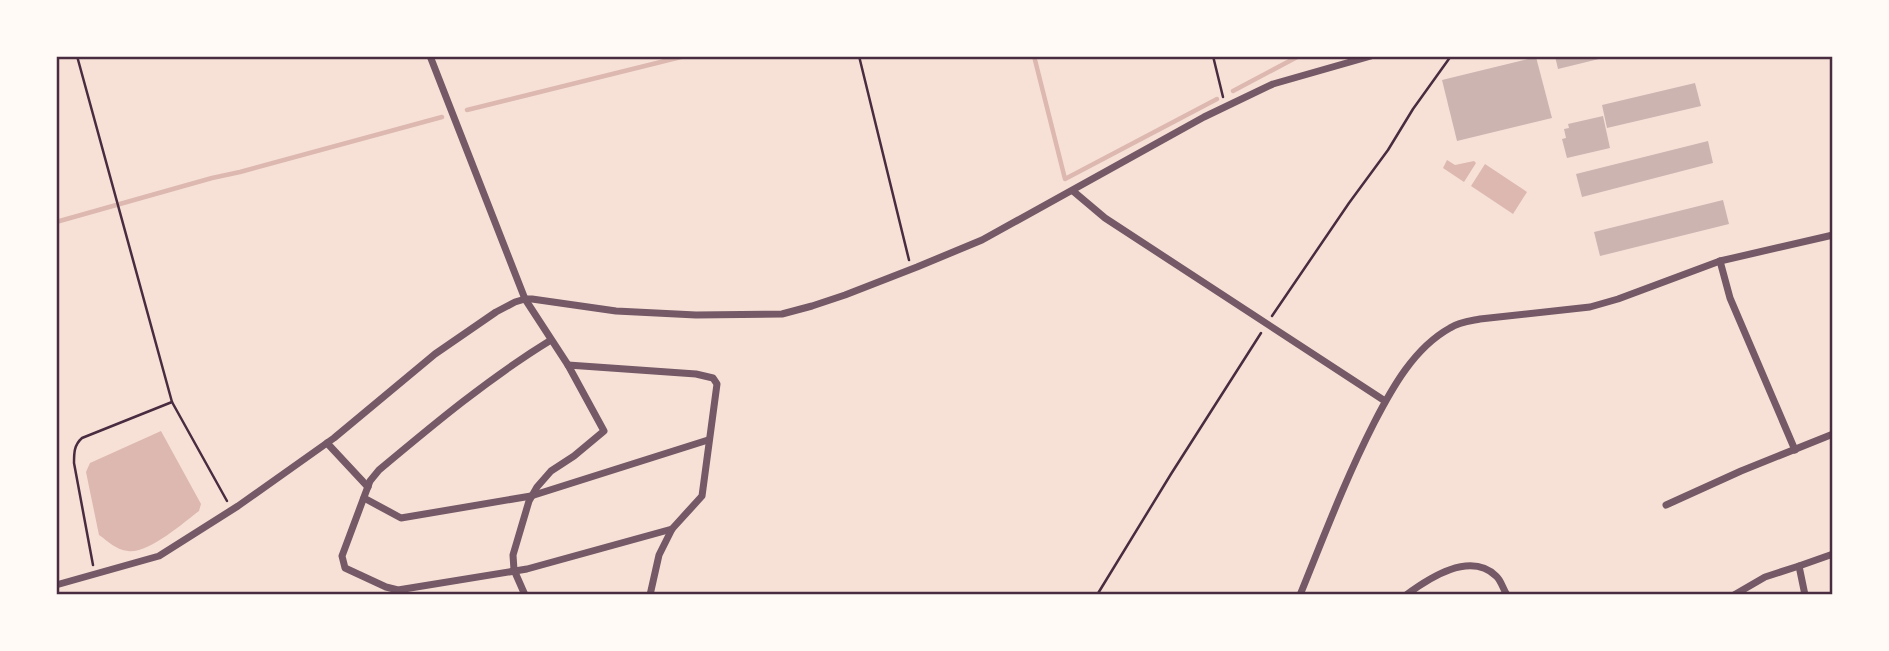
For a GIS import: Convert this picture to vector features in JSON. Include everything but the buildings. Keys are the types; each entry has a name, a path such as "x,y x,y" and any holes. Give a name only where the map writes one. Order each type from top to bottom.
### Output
{"street":[{"path":"430,56 525,299 568,365 604,431 551,471 531,496 513,555 514,570 525,595"},
{"path":"56,585 159,556 232,510 327,443 435,354 496,312 525,299 663,314 782,314 845,295 982,240 1160,141 1273,85 1371,56"},
{"path":"1073,191 1105,218 1385,401"},
{"path":"1300,595 1341,490 1385,401 1414,359 1442,332 1452,326 1480,319 1590,307 1720,261 1833,235"},
{"path":"1720,261 1730,298 1795,450"},
{"path":"551,340 513,363 379,470 368,487 342,556 345,568 398,590 527,569 673,529"},
{"path":"568,365 696,374 713,378 717,384 702,495 673,529 659,555 650,595"},
{"path":"1666,505 1833,434"},
{"path":"364,498 401,518 531,496 708,440"},
{"path":"327,443 368,487"},
{"path":"1734,595 1765,577 1833,554"},
{"path":"1406,595 1438,575 1469,565 1482,567 1497,576 1507,595"},
{"path":"1799,566 1805,595"}],"path":[{"path":"77,56 172,402 232,510"},
{"path":"859,56 911,270"},
{"path":"1213,56 1226,107"},
{"path":"1097,595 1185,450 1267,324 1451,56"},
{"path":"95,575 74,463 77,442 172,402"}],"shaded area":[{"path":"1447,160 1455,165 1474,161 1476,163 1464,182 1443,168"},
{"path":"1485,164 1527,192 1513,214 1471,186"},
{"path":"161,431 201,504 199,511 155,543 136,551 124,550 99,535 86,472 90,463"}],"waterway":[{"path":"467,110 685,56"},
{"path":"1034,56 1065,179 1217,99"},
{"path":"1233,91 1299,56"},
{"path":"56,222 442,117"}]}
